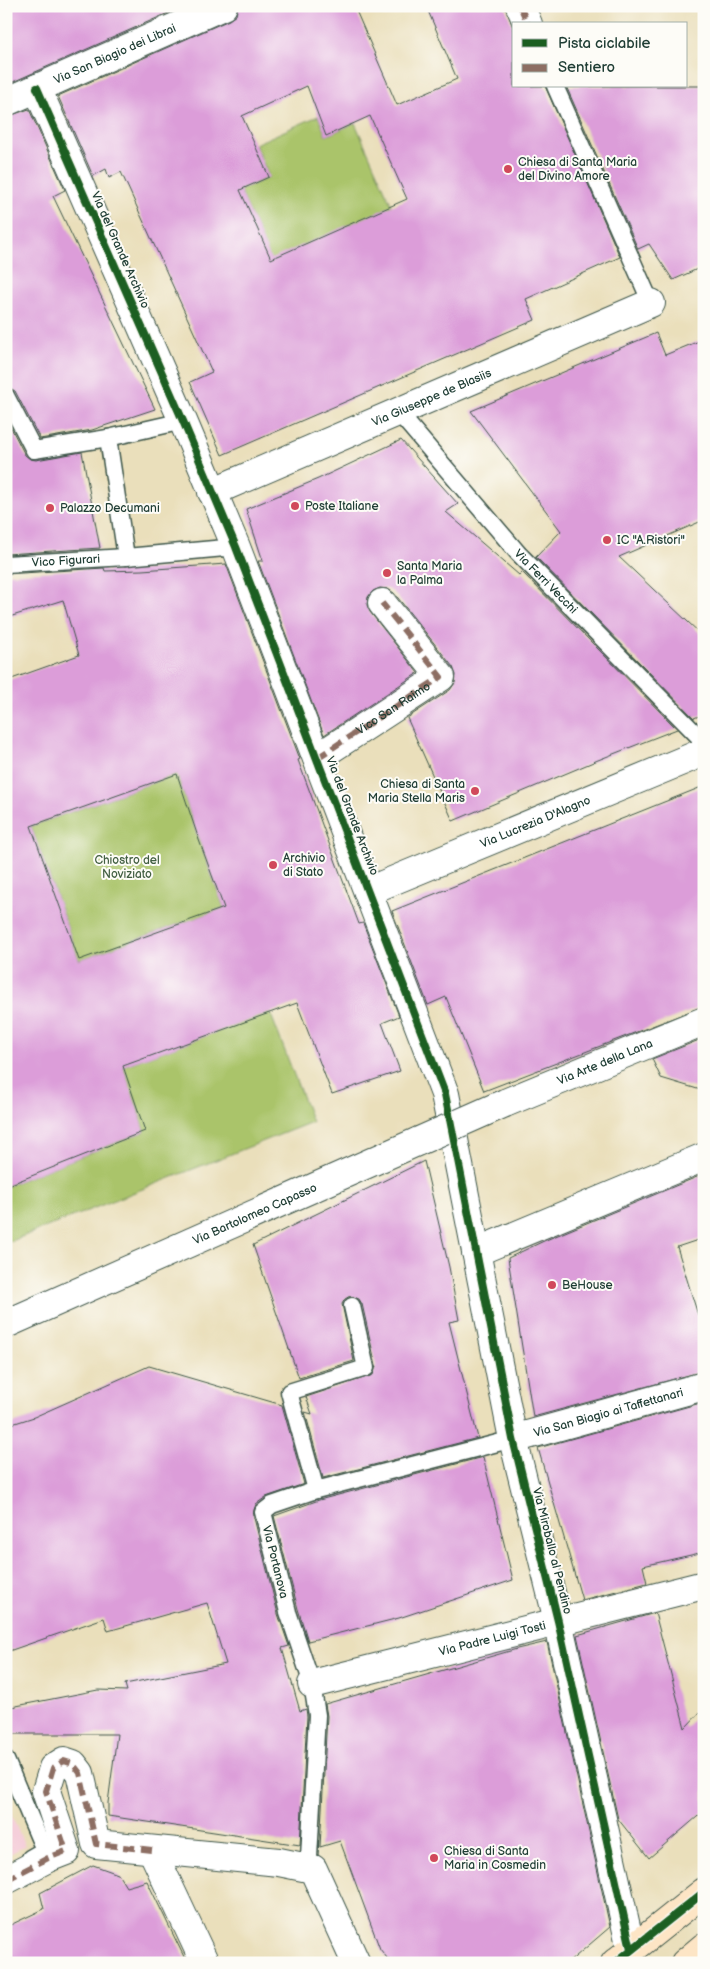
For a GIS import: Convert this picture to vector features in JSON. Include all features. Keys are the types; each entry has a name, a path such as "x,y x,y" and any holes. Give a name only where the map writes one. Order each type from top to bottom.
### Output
{"main road":[{"path":"623,1956 704,1892"},
{"path":"685,1963 704,1947"}],"street":[{"name":"Via San Biagio dei Librai","path":"6,102 223,6"},
{"path":"520,6 527,22"},
{"name":"Via del Grande Archivio","path":"37,88 236,547 445,1094 457,1157"},
{"name":"Via Giuseppe de Blasiis","path":"212,492 651,303"},
{"name":"Vico San Raimo","path":"317,758 441,677 382,603"},
{"name":"Via Lucrezia D'Alagno","path":"368,890 704,752"},
{"name":"Via Arte della Lana","path":"505,1103 704,1021"},
{"name":"Via Bartolomeo Capasso","path":"6,1324 505,1103"},
{"name":"Via Miroballo al Pendino","path":"457,1157 513,1439 558,1621 623,1956"},
{"path":"476,1252 704,1157"},
{"name":"Via San Biagio ai Taffettanari","path":"513,1439 704,1386"},
{"name":"Via Padre Luigi Tosti","path":"312,1684 704,1585"},
{"path":"6,1880 48,1858 66,1851 46,1791 53,1768 64,1761 73,1764 80,1773 96,1844 279,1862 313,1869 354,1962"},
{"path":"152,1850 205,1963"}],"lane":[{"path":"556,88 651,303"},
{"path":"6,396 34,450 108,438 183,421"},
{"name":"Via Ferri Vecchi","path":"398,412 518,553 704,742"},
{"path":"108,438 126,557"},
{"name":"Vico Figurari","path":"6,564 126,557 236,547"},
{"path":"316,1490 289,1392 366,1368 352,1306"},
{"name":"Via Portanova","path":"313,1869 309,1857 317,1714 312,1684 288,1612 263,1512 272,1505 316,1490 513,1439"},
{"path":"6,1760 44,1850 6,1872"}],"shaded area":[{"path":"6,1803 25,1846 6,1856"}],"green space":[{"path":"318,116 326,136 355,123 392,206 271,260 240,190 269,177 255,144"},
{"name":"Chiostro del Noviziato","path":"177,774 224,908 79,960 31,826"},
{"path":"270,1012 312,1122 6,1243 6,1186 145,1131 123,1066"}],"building":[{"path":"6,6 184,6 6,85"},
{"path":"238,6 354,6 397,105 457,79 426,6 505,6 512,25 512,88 546,88 620,257 526,299 535,320 222,455 190,382 212,372 121,172 109,178 106,169 93,176 58,96 229,20 236,15","holes":["307,86 326,136 370,116 407,199 271,259 240,190 269,177 242,116"]},
{"path":"688,86 704,86 704,266 673,280 649,244 638,249 567,88 688,88"},
{"path":"29,109 65,190 53,196 155,409 92,430 40,439 15,391 6,386 6,117"},
{"path":"656,333 665,355 704,339 704,520 619,557 704,637 704,714 694,718 536,557 561,531 471,411"},
{"name":"Palazzo Decumani","path":"6,418 25,455 30,459 36,460 82,452 100,548 6,554"},
{"path":"401,440 458,504 446,512 519,575 522,572 677,729 453,821 407,718 450,690 455,683 456,675 453,667 394,593 388,589 380,588 373,591 368,597 367,605 370,612 418,673 324,735 258,561 263,561 246,509 318,479"},
{"name":"Archivio di Stato","path":"226,564 300,759 298,760 359,924 363,923 399,1016 382,1023 400,1071 332,1094 297,1003 123,1066 145,1131 6,1186 6,681 79,655 63,600 6,618 6,574 104,568 105,571","holes":["177,774 224,908 79,960 31,826"]},
{"path":"704,786 704,1006 484,1091 446,997 428,1005 392,911"},
{"path":"704,1038 704,1091 661,1078 652,1059"},
{"path":"424,1161 449,1267 459,1320 449,1322 478,1438 323,1478 305,1412 312,1414 306,1397 373,1375 376,1366 362,1304 359,1299 350,1296 342,1304 354,1361 299,1378 253,1245"},
{"path":"704,1174 704,1238 677,1247 698,1315 704,1313 704,1371 533,1417 508,1258 546,1240"},
{"path":"149,1366 282,1405 304,1484 266,1497 256,1504 253,1514 278,1614 289,1646 282,1648 300,1711 306,1709 307,1716 300,1845 108,1816 117,1734 6,1734 6,1708 98,1690 127,1691 125,1684 226,1664 207,1603 108,1631 104,1618 6,1652 6,1426 34,1417"},
{"path":"704,1402 704,1552 643,1566 647,1583 582,1600 538,1448"},
{"path":"483,1457 513,1580 399,1618 308,1641 274,1516 319,1500"},
{"path":"655,1613 685,1728 704,1708 704,1811 649,1858 618,1819 577,1635"},
{"path":"547,1642 610,1927 568,1963 391,1963 380,1949 340,1841 320,1847 327,1716 325,1704"},
{"path":"93,1865 118,1874 126,1887 147,1881 187,1963 6,1963 6,1927 44,1909 40,1893"}],"marked path":[{"path":"520,6 527,22"},
{"path":"317,758 441,677 382,603"},
{"path":"6,1880 48,1858 66,1851 46,1791 53,1768 64,1761 73,1764 80,1773 96,1844 152,1850"}],"cycle path":[{"path":"37,88 236,547 445,1094 513,1439 558,1621 631,1949"},
{"path":"615,1963 704,1892"}],"place":[{"name":"Chiesa di Santa Maria del Divino Amore","path":"508,169"},
{"name":"Poste Italiane","path":"295,506"},
{"name":"Palazzo Decumani","path":"50,508"},
{"name":"IC \"A.Ristori\"","path":"607,540"},
{"name":"Santa Maria la Palma","path":"387,573"},
{"name":"Chiesa di Santa Maria Stella Maris","path":"475,791"},
{"name":"Archivio di Stato","path":"273,865"},
{"name":"BeHouse","path":"552,1285"},
{"name":"Chiesa di Santa Maria in Cosmedin","path":"434,1858"}]}
